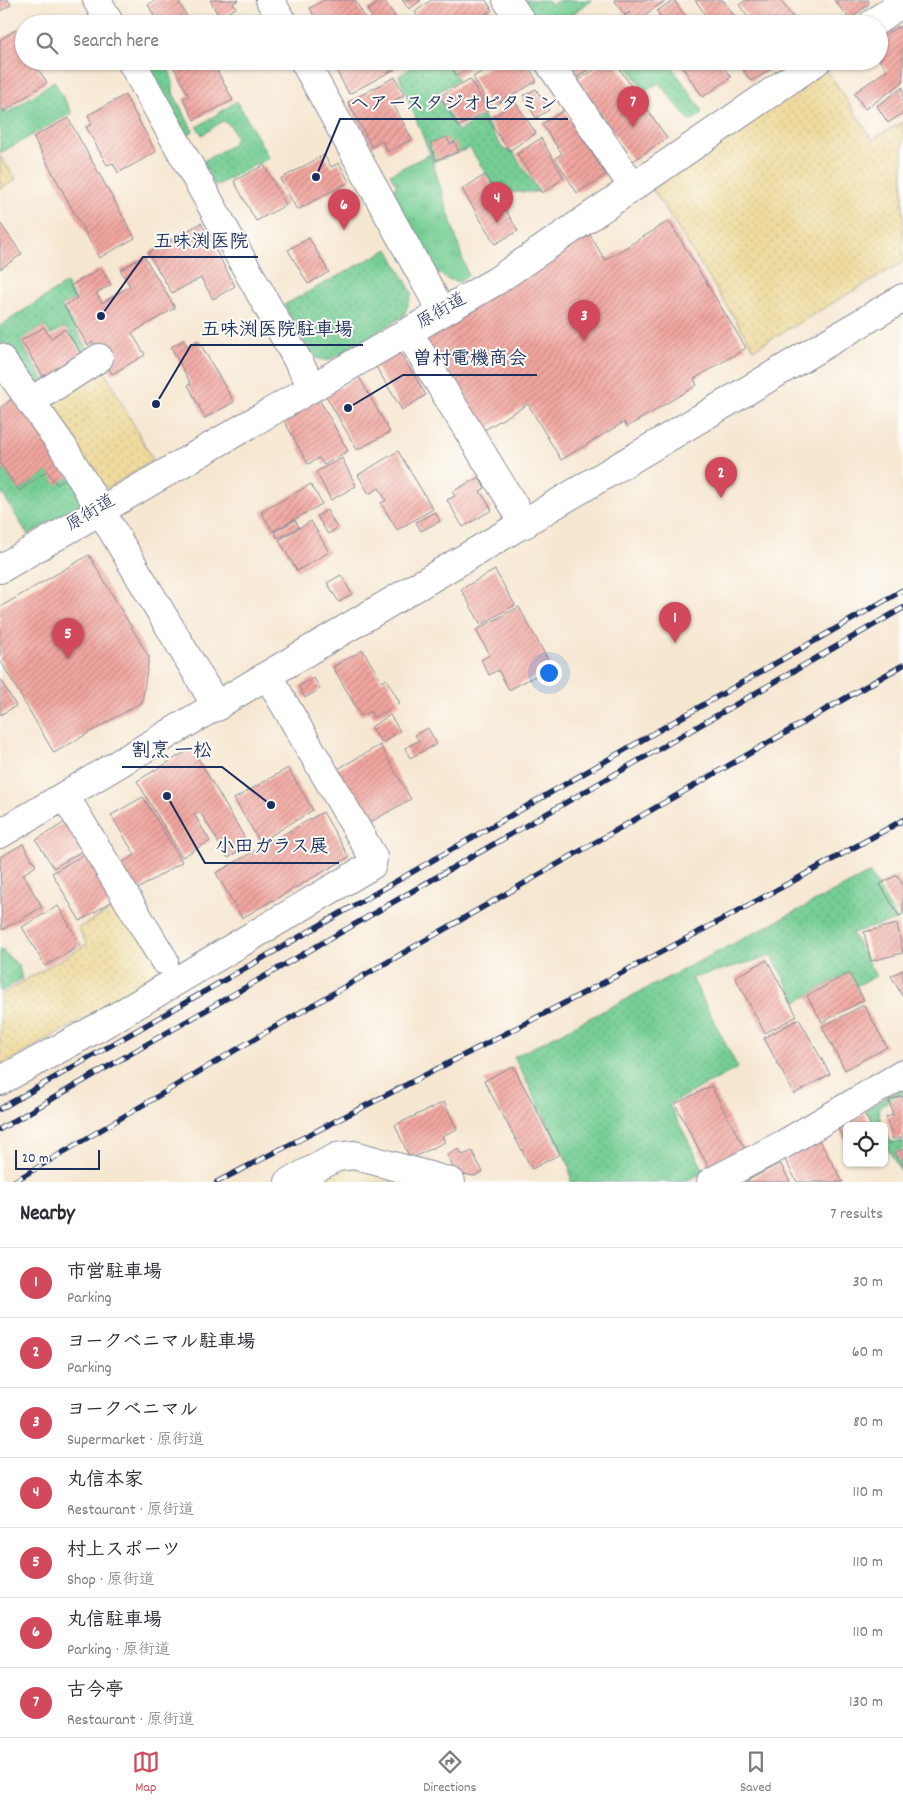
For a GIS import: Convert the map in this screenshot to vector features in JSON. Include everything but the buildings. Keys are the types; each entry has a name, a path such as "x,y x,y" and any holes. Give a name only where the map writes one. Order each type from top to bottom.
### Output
{"street":[{"path":"96,0 105,15"},
{"path":"270,0 278,15"},
{"path":"507,0 517,15"},
{"path":"885,15 903,2"},
{"path":"136,70 312,386"},
{"path":"309,70 442,312"},
{"path":"554,70 633,187"},
{"name":"原街道","path":"0,569 100,509 496,281 804,70"},
{"path":"0,834 217,707 903,298"},
{"path":"408,332 525,524"},
{"path":"0,358 62,447 217,707"},
{"path":"30,402 99,358"},
{"path":"0,1081 99,1027 372,865 373,857 268,676"},
{"path":"65,796 164,960"},
{"path":"711,1182 784,1144 903,1074"},
{"path":"289,1182 337,1157 354,1155 451,1182"}],"green space":[{"path":"524,0 548,0 551,5 559,0 592,0 571,15 533,15"},
{"path":"151,70 169,70 173,82 173,93 193,131 187,136"},
{"path":"408,70 452,70 458,80 437,93 458,131 483,116 503,149 513,152 539,192 511,192 494,187 470,148 433,162 399,76"},
{"path":"630,70 674,70 701,109 701,115 690,121 659,83 645,92"},
{"path":"54,81 72,113 0,153 0,109 9,112"},
{"path":"237,101 269,158 215,186 202,162 232,145 236,138 231,126 223,121 202,135 197,127"},
{"path":"430,154 468,276 459,282 447,279 437,272 390,191 397,186 390,174"},
{"path":"388,249 412,293 404,316 328,361 312,357 284,305"},
{"path":"66,283 75,299 62,306 88,349 84,354 67,329 63,328 51,335 46,327 39,328 29,334 21,343 47,386 35,393 0,342 0,326"},
{"path":"0,463 19,491 47,471 72,474 83,502 28,535 0,490"},
{"path":"870,873 897,920 852,933 876,976 856,986 848,973 797,1002 772,956 692,978 738,1068 669,1104 703,1169 702,1173 684,1182 571,1182 569,1165 514,1057"},
{"path":"0,948 19,966 22,979 0,992"},
{"path":"903,1087 903,1094 892,1097 878,1110 881,1122 873,1122 866,1109"},
{"path":"888,1136 891,1142 903,1141 903,1149 895,1153 903,1167 902,1174 888,1149"}],"sand":[{"path":"821,70 827,70 872,139 903,122 903,262 754,349 653,189"},
{"path":"0,156 16,179 0,189"},
{"path":"102,367 153,460 109,488 97,485 44,401"},
{"path":"122,904 163,974 0,1066 0,995 87,944 78,928"},
{"path":"343,1166 419,1182 312,1182"}],"railway":[{"path":"0,1109 903,590"},
{"path":"0,1129 903,608"},
{"path":"13,1182 261,1035 903,665"},
{"path":"217,1182 648,959 903,820"}],"place":[{"name":"古今亭","path":"633,127"},
{"name":"ヘアースタジオビタミン","path":"316,177"},
{"name":"丸信本家","path":"497,223"},
{"name":"丸信駐車場","path":"344,230"},
{"name":"五味渕医院","path":"101,316"},
{"name":"ヨークベニマル","path":"584,341"},
{"name":"五味渕医院駐車場","path":"156,404"},
{"name":"曽村電機商会","path":"348,408"},
{"name":"ヨークベニマル駐車場","path":"721,498"},
{"name":"市営駐車場","path":"675,643"},
{"name":"村上スポーツ","path":"68,659"},
{"name":"小田ガラス展","path":"167,796"},
{"name":"割烹 一松","path":"271,805"}]}
